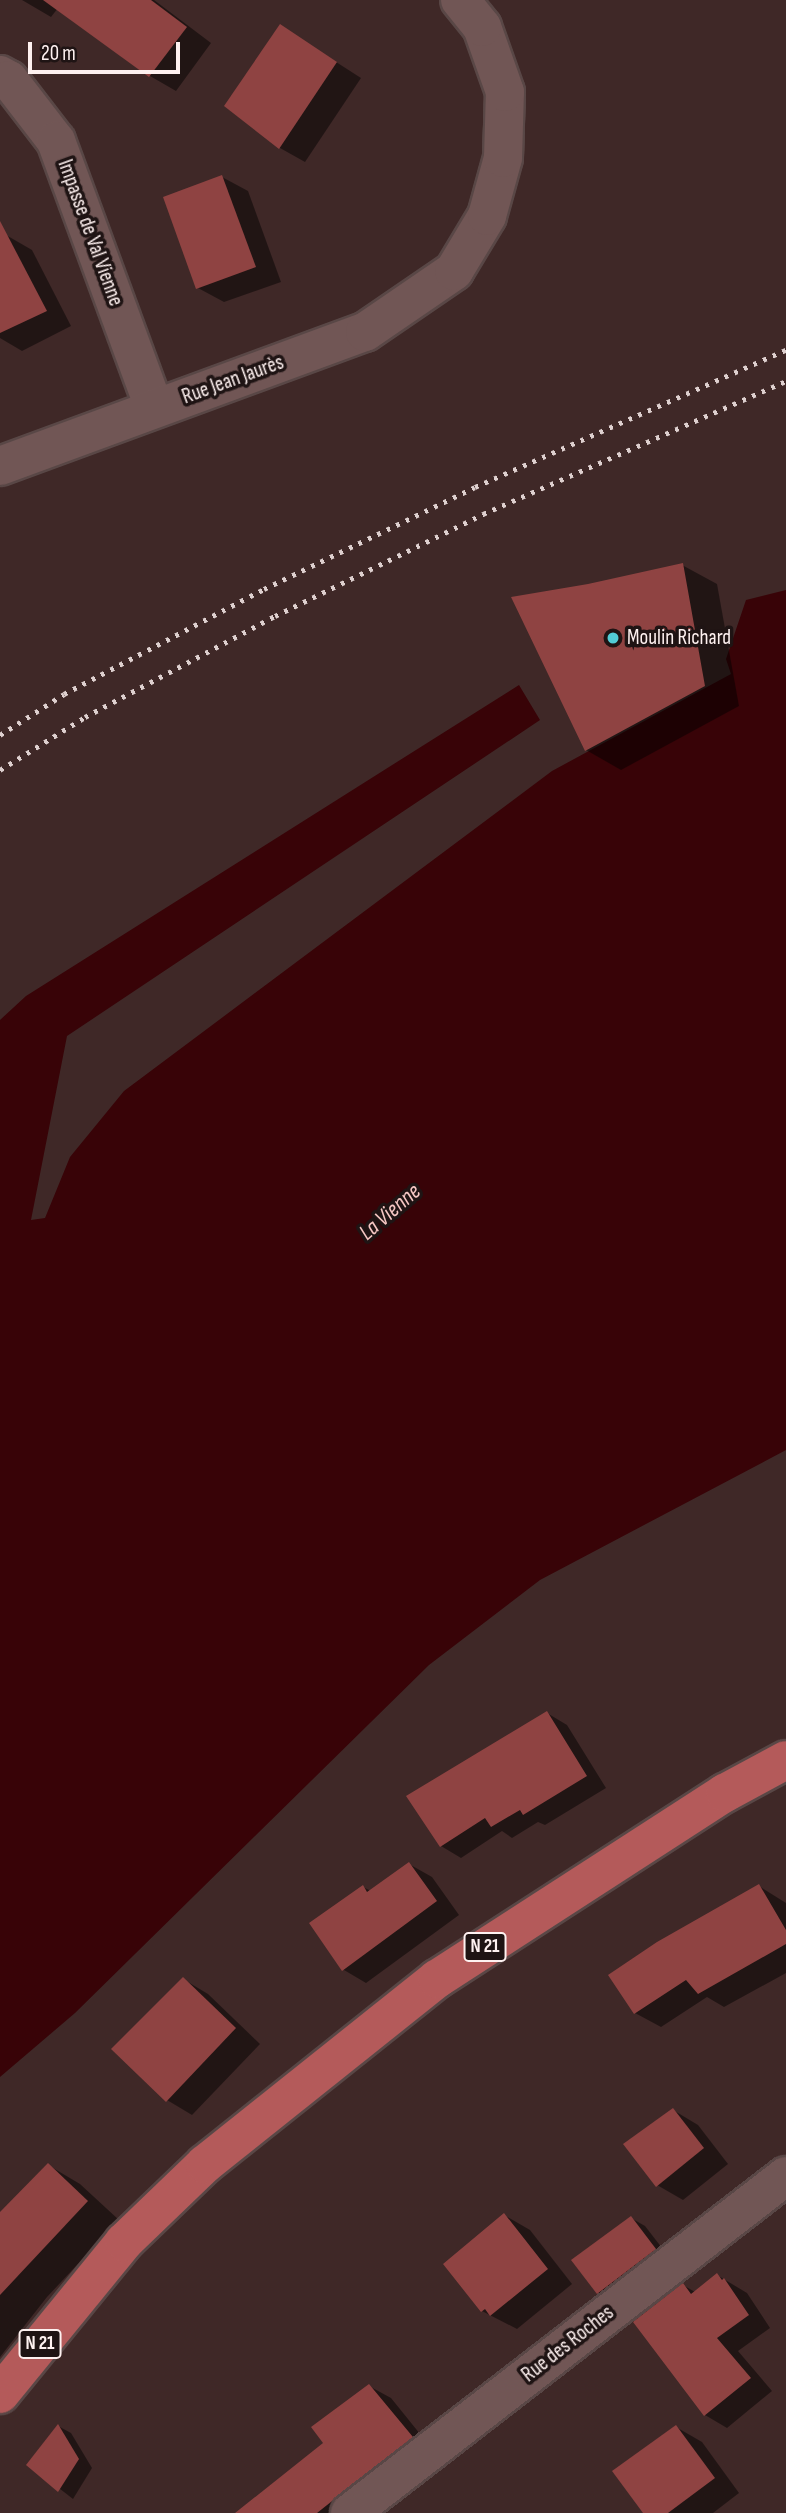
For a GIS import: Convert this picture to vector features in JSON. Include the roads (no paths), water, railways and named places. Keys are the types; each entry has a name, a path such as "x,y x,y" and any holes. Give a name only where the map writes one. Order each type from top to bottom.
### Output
{"main road":[{"name":"N 21","path":"0,2394 124,2242 205,2164 437,1979 725,1793 786,1760"}],"street":[{"name":"Rue Jean Jaurès","path":"0,466 365,332 454,271 487,216 504,145 505,92 482,27 460,0"},
{"name":"Impasse de Val Vienne","path":"0,75 9,80 56,141 155,408"},
{"name":"Rue des Roches","path":"350,2513 786,2176"}],"water":[{"name":"La Vienne","path":"786,590 786,1450 540,1580 429,1665 75,2013 0,2077 0,1020 26,996 519,685 540,720 67,1036 31,1220 45,1218 70,1157 124,1091 552,771 731,674 726,659 746,600"}],"railway":[{"path":"0,735 64,694 264,589 475,487 786,350"},
{"path":"0,770 85,717 275,616 483,514 786,381"}],"place":[{"name":"Moulin Richard","path":"613,638"}]}
